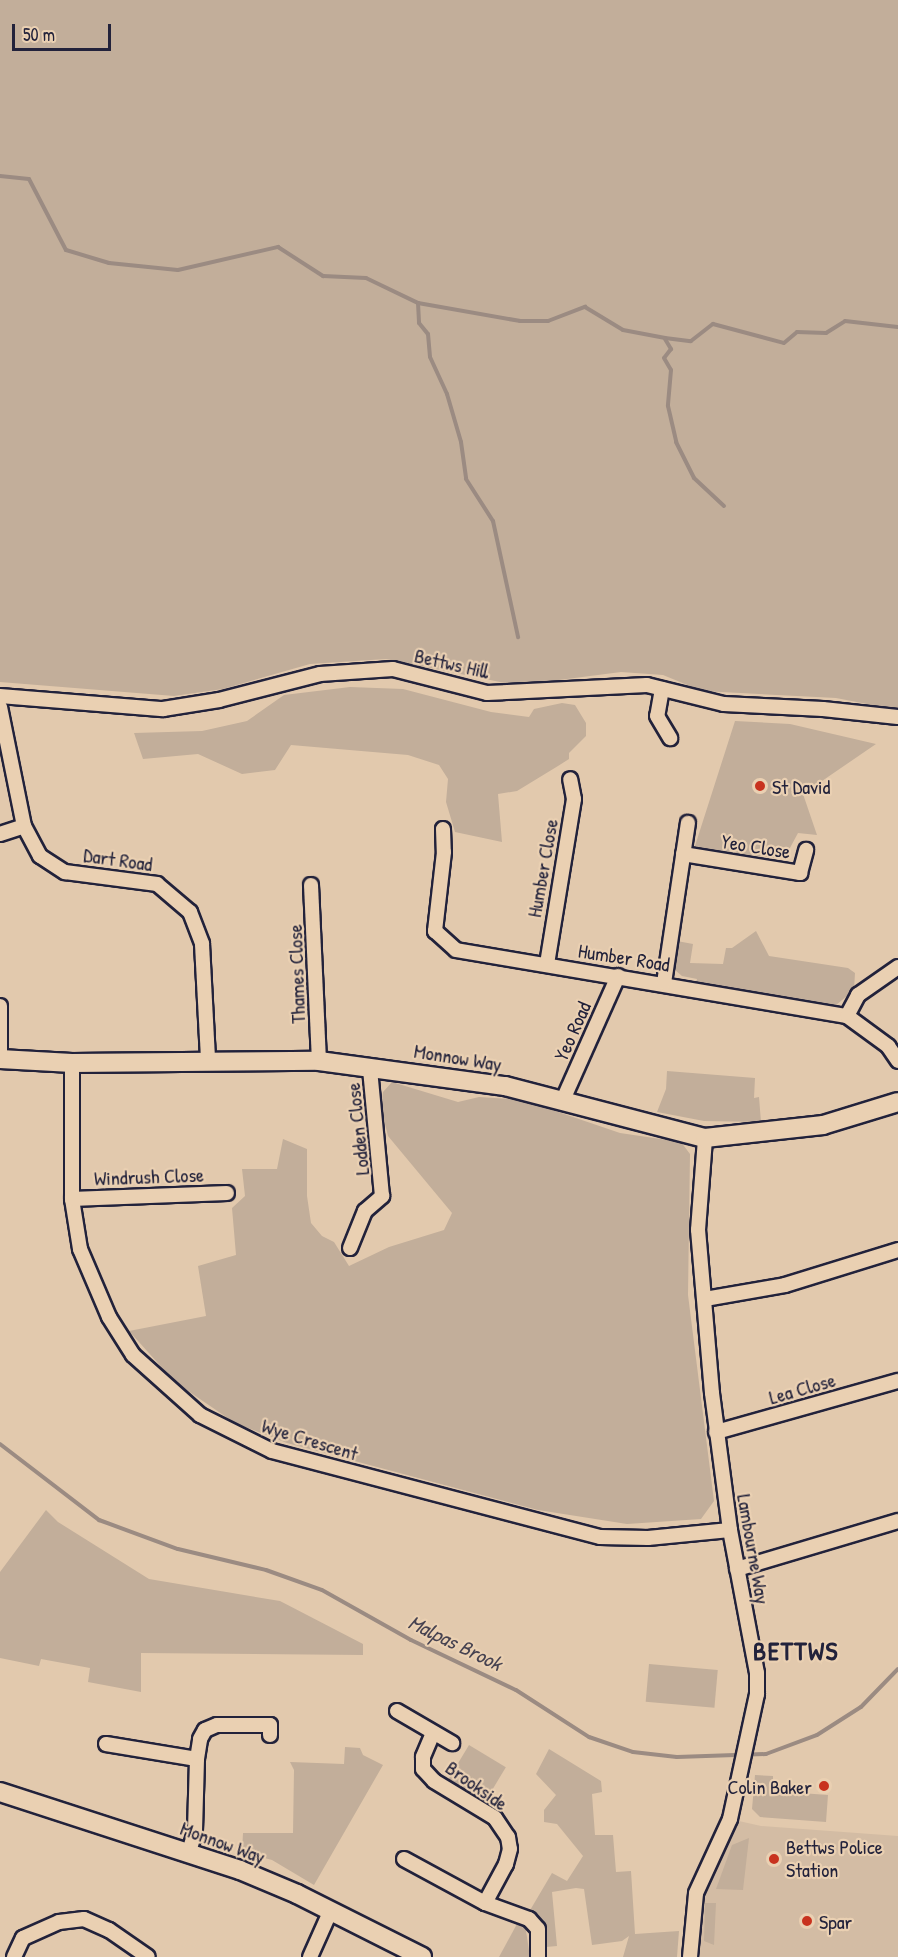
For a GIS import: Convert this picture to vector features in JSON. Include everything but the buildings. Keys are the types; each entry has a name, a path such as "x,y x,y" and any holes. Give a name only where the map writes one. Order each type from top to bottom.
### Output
{"street":[{"name":"Bettws Hill","path":"0,696 163,709 219,700 320,674 393,669 487,693 605,686 662,689 724,704 823,709 898,717"},
{"path":"662,689 657,716 670,738"},
{"name":"Dart Road","path":"0,707 24,826 40,856 51,866 65,872 157,884 190,912 202,944 208,1060"},
{"name":"Humber Close","path":"547,964 574,799 570,779"},
{"path":"664,983 688,823"},
{"path":"0,834 24,826"},
{"name":"Humber Road","path":"443,829 444,852 434,919 435,931 443,943 456,950 664,983 847,1016 888,1046 898,1061"},
{"name":"Yeo Close","path":"683,854 800,873 807,850"},
{"name":"Thames Close","path":"311,885 319,1061"},
{"path":"847,1016 858,996 898,967"},
{"name":"Yeo Road","path":"562,1102 618,976"},
{"path":"0,1006 0,1059"},
{"name":"Monnow Way","path":"0,1059 72,1063 208,1060 319,1061 505,1086 705,1138 823,1125 898,1102"},
{"name":"Wye Crescent","path":"72,1063 72,1199 80,1249 91,1279 133,1355 200,1414 234,1434 272,1451 600,1537 648,1538 730,1530"},
{"name":"Lodden Close","path":"350,1248 365,1211 382,1196 370,1068"},
{"name":"Lambourne Way","path":"690,1957 696,1893 730,1819 748,1745 757,1673 730,1530 716,1432 698,1230 705,1138"},
{"name":"Windrush Close","path":"72,1199 226,1193"},
{"path":"705,1299 785,1285 898,1250"},
{"name":"Lea Close","path":"716,1432 898,1381"},
{"path":"737,1569 898,1521"},
{"name":"Brookside","path":"398,1711 452,1743"},
{"path":"189,1852 195,1832 197,1759 200,1739 205,1730 217,1725 270,1725 270,1735"},
{"name":"Brookside","path":"433,1733 423,1757 423,1769 434,1781 495,1818 508,1837 510,1849 506,1864 485,1903"},
{"path":"106,1744 197,1759"},
{"name":"Monnow Way","path":"0,1792 189,1852 331,1910 422,1957"},
{"path":"404,1859 485,1903 529,1919 538,1929 538,1957"},
{"path":"310,1957 331,1910"},
{"path":"14,1957 23,1938 59,1922 84,1919 109,1930 148,1957"}],"shaded area":[{"path":"0,0 898,0 898,710 836,698 702,691 663,675 621,672 528,684 505,683 386,659 310,664 223,689 174,696 0,682"},
{"path":"350,687 403,689 491,712 529,717 534,709 562,703 575,705 586,723 586,736 569,753 569,759 517,791 498,794 502,842 455,832 446,802 448,779 439,765 408,755 291,745 275,770 242,774 198,754 143,759 134,733 202,731 247,721 284,695"},
{"path":"735,721 790,724 876,744 803,794 817,835 798,833 784,859 694,849"},
{"path":"756,931 769,956 848,968 855,973 854,990 835,1006 696,983 697,979 682,976 675,970 677,941 693,944 690,963 723,964 726,948 732,948"},
{"path":"667,1071 755,1078 754,1098 759,1097 761,1122 704,1121 657,1112 666,1089"},
{"path":"392,1082 458,1102 479,1097 523,1100 620,1133 681,1142 690,1154 688,1295 714,1501 701,1519 627,1524 538,1510 287,1443 235,1423 175,1382 129,1331 206,1316 198,1266 236,1255 232,1208 245,1196 242,1169 277,1169 283,1139 307,1149 307,1196 311,1223 322,1236 334,1242 349,1266 389,1247 444,1230 452,1213 388,1136 381,1108 383,1092"},
{"path":"46,1510 58,1522 149,1579 280,1601 363,1644 363,1655 141,1653 141,1692 88,1682 90,1668 41,1659 39,1666 0,1658 0,1572"},
{"path":"649,1664 718,1670 714,1708 646,1702"},
{"path":"469,1745 506,1767 484,1803 447,1781"},
{"path":"345,1747 360,1748 363,1755 383,1765 314,1885 272,1860 242,1852 243,1833 293,1833 294,1770 290,1762 344,1764"},
{"path":"549,1749 601,1781 602,1792 592,1794 595,1835 613,1835 616,1872 631,1871 635,1934 679,1931 677,1957 623,1957 629,1936 622,1941 592,1945 584,1889 576,1888 552,1892 557,1946 546,1947 540,1918 529,1912 552,1873 567,1881 583,1856 557,1824 544,1822 544,1810 556,1795 536,1774"},
{"path":"755,1775 773,1776 773,1791 828,1795 826,1822 760,1817 752,1809"},
{"path":"730,1819 761,1826 898,1836 898,1957 690,1957 696,1893"},
{"path":"749,1838 743,1890 716,1889 732,1845"},
{"path":"705,1903 716,1903 714,1945 704,1941"},
{"path":"518,1922 525,1924 530,1957 499,1957"}],"waterway":[{"path":"0,176 29,179 66,250 109,263 178,270 278,247 323,276 366,278 418,303 520,321 548,321 585,307 623,330 691,341 713,324 784,343 797,332 826,333 845,321 898,327"},
{"path":"418,303 419,323 428,334 430,357 447,394 461,442 466,479 493,521 518,637"},
{"path":"665,339 671,349 664,358 671,370 668,406 676,442 694,478 724,506"},
{"name":"Malpas Brook","path":"0,1444 99,1520 178,1549 266,1570 322,1590 411,1640 516,1690 589,1737 633,1752 677,1757 766,1754 817,1735 861,1707 898,1669"}],"place":[{"name":"St David","path":"760,786"},
{"name":"Colin Baker","path":"824,1786"},
{"name":"Bettws Police Station","path":"774,1859"},
{"name":"Spar","path":"807,1921"}],"district":[{"name":"BETTWS","path":"796,1651"}]}
